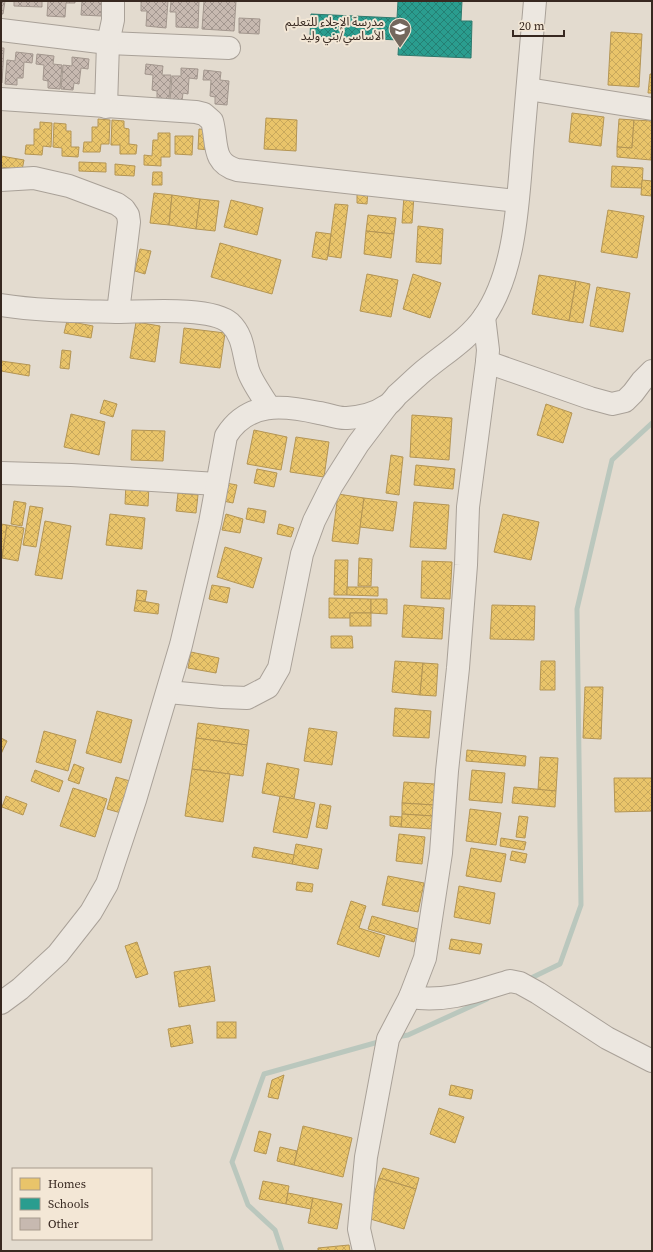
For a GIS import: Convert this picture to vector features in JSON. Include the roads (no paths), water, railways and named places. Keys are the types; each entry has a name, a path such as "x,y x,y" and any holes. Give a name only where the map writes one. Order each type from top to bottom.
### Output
{"street":[{"path":"106,107 108,43 113,20 113,1"},
{"path":"168,692 247,698 268,687 279,668 302,554 314,521 332,485 358,444 386,406 439,358 466,338 484,317 500,289 511,251 528,89 535,1"},
{"path":"1,30 108,43 230,48"},
{"path":"528,89 652,109"},
{"path":"1,99 196,112 204,114 212,121 218,157 228,168 517,201"},
{"path":"1,180 34,178 48,181 69,186 117,204 124,209 128,215 129,222 118,312"},
{"path":"1,305 47,309 118,312 182,311 216,316 229,322 239,334 245,352 248,371 269,407"},
{"path":"364,1251 359,1229 366,1157 388,1039 410,997 425,958 441,853 447,771 458,668 466,564 468,507 488,350 484,317"},
{"path":"487,362 590,398 612,404 625,401 633,394 642,381 652,371"},
{"path":"1,1003 20,989 58,954 91,912 106,884 130,815 181,646 210,523 226,436 230,429 241,418 260,409 269,407 315,412 345,418 366,415 386,406"},
{"path":"2,470 217,484"},
{"path":"410,997 423,1000 450,998 510,981 520,983 607,1038 652,1061"}],"waterway":[{"path":"527,980 560,964 581,905 577,609 612,460 652,423"},
{"path":"397,1037 408,1035 487,999"},
{"path":"282,1251 275,1230 248,1205 232,1162 264,1074 382,1041"}],"place":[{"name":"مدرسة الإجلاء للتعليم الأساسي/بني وليد","path":"400,48"}]}
